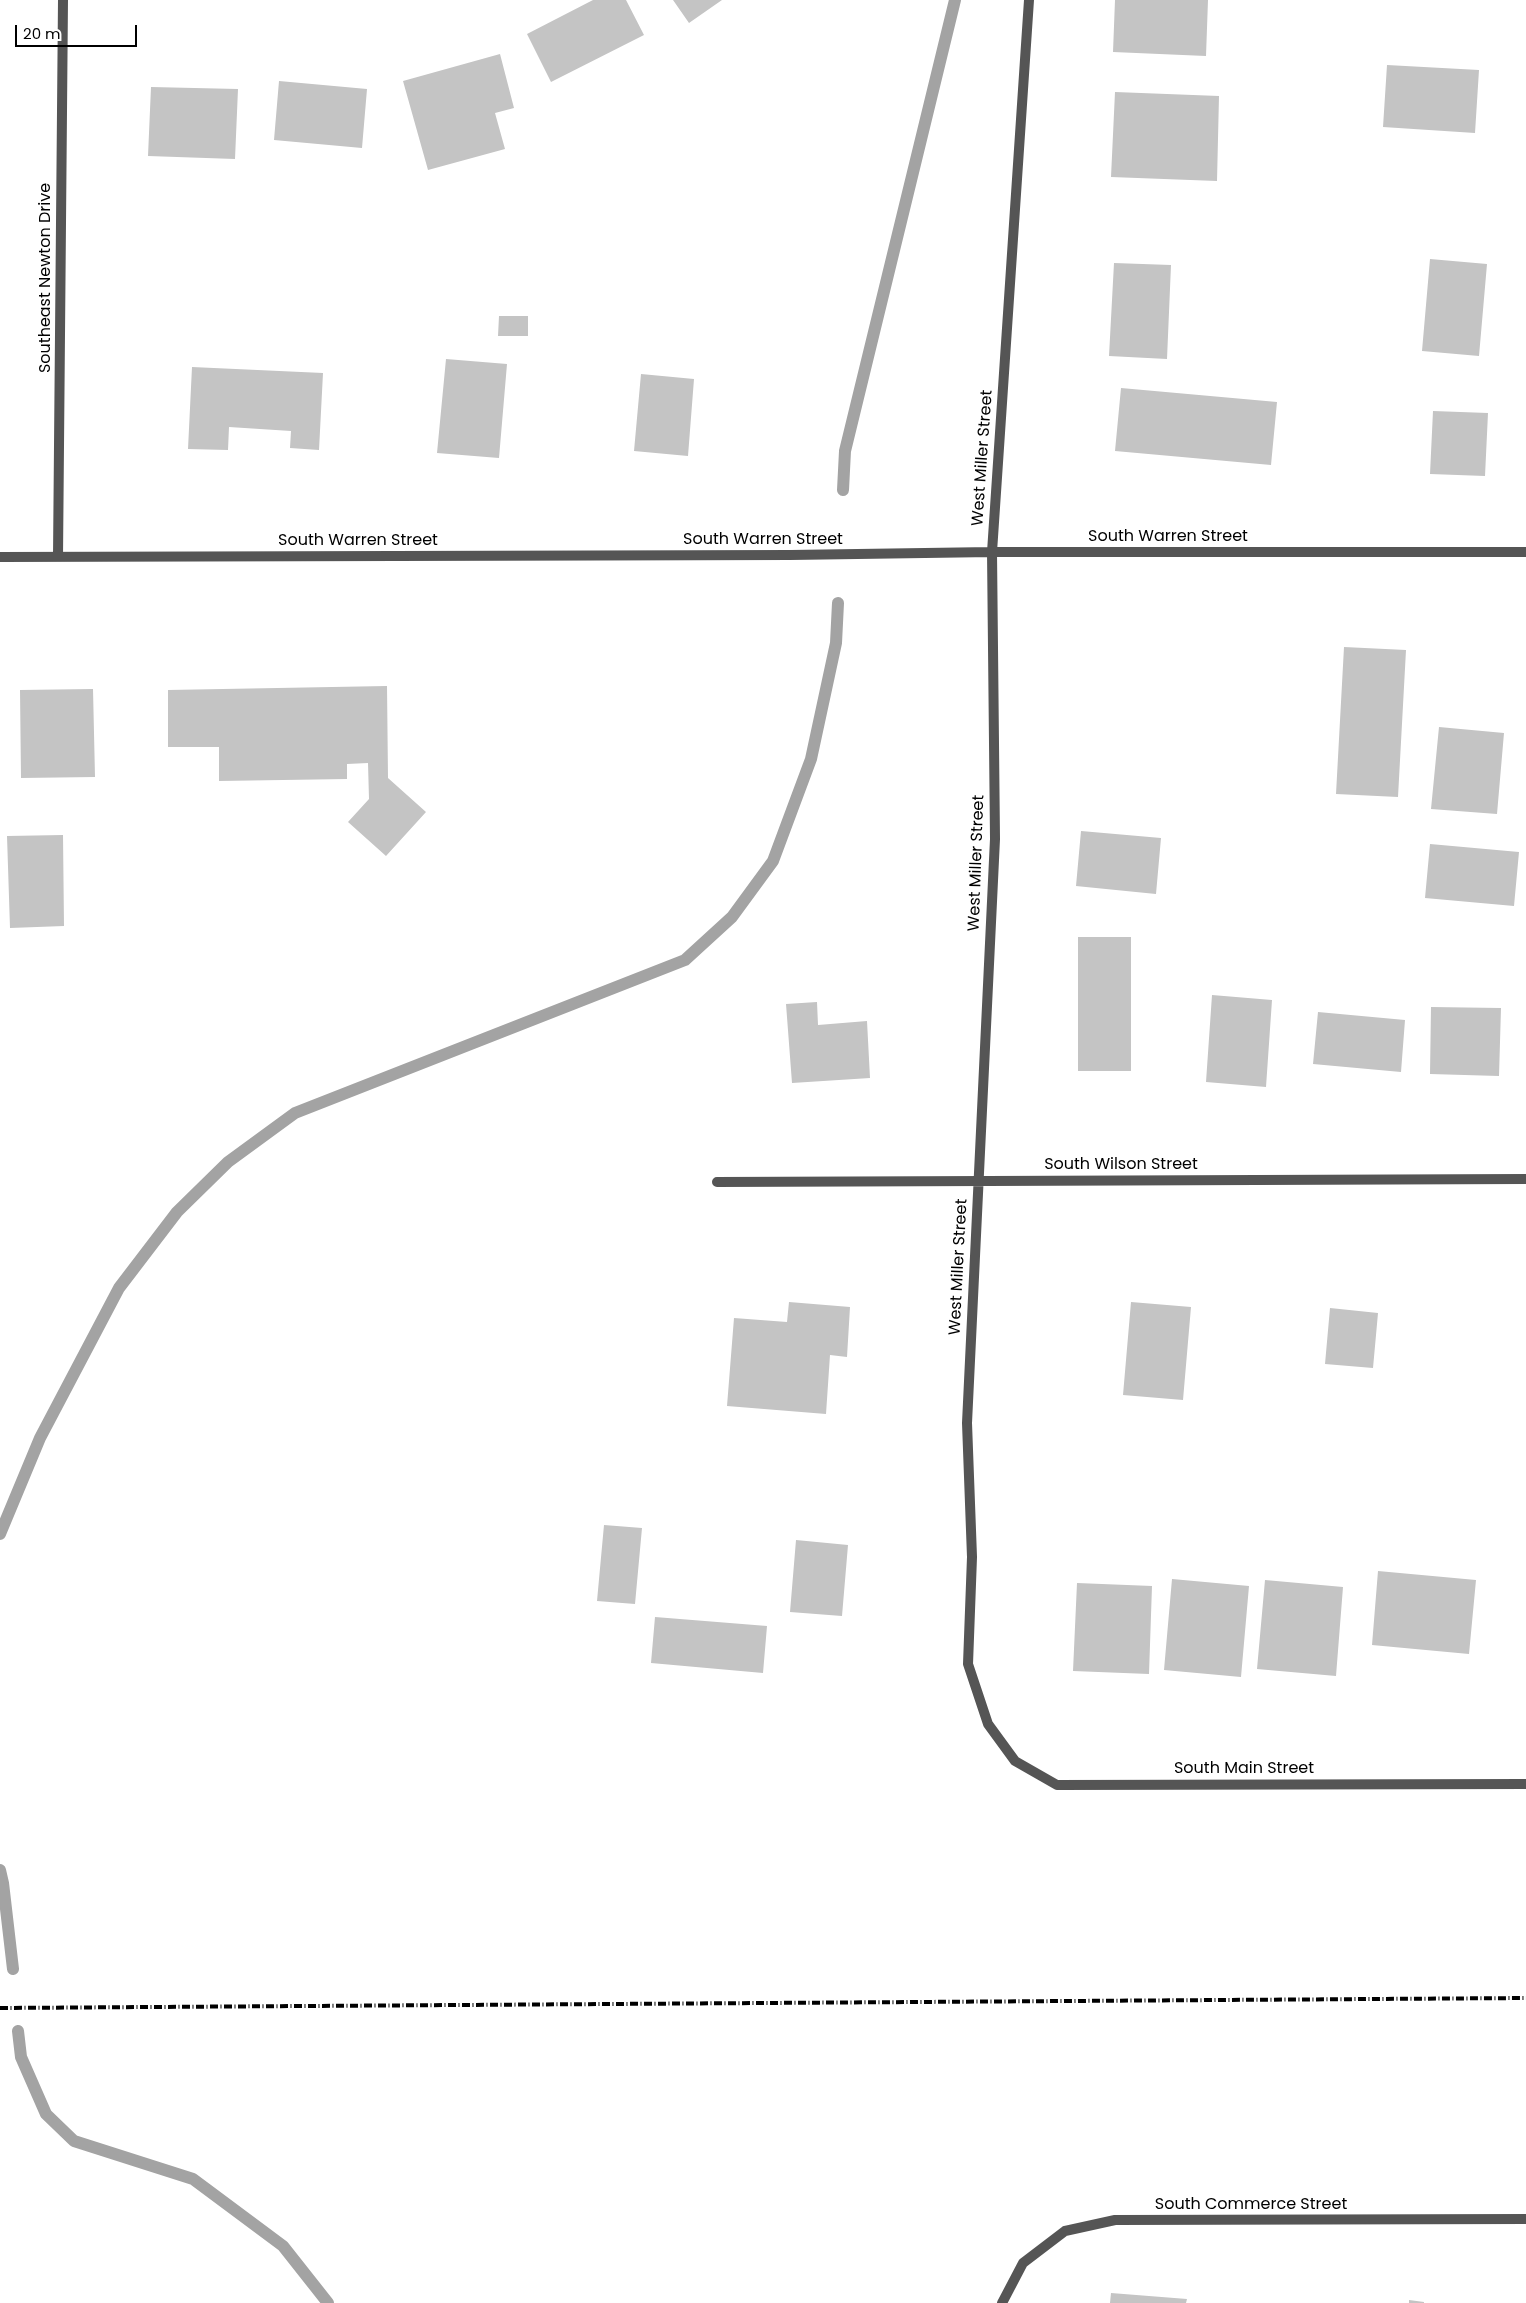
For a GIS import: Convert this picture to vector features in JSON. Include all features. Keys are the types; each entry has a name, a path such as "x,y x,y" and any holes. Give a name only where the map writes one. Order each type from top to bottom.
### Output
{"street":[{"name":"Southeast Newton Drive","path":"58,557 63,0"},
{"name":"West Miller Street","path":"988,1724 968,1664 972,1557 967,1424 995,839 992,552 1029,0"},
{"name":"South Warren Street","path":"0,557 646,556 992,552 1526,552"},
{"name":"South Wilson Street","path":"717,1182 1526,1179"},
{"name":"South Main Street","path":"988,1724 1015,1761 1057,1784 1526,1784"},
{"name":"South Commerce Street","path":"1002,2303 1023,2263 1064,2231 1115,2220 1526,2219"}],"building":[{"path":"593,0 626,0 644,35 551,82 527,34"},
{"path":"673,0 722,0 689,23"},
{"path":"1115,0 1208,0 1206,56 1113,52"},
{"path":"500,54 514,108 495,113 505,149 428,170 403,81"},
{"path":"1387,65 1479,70 1475,133 1383,127"},
{"path":"279,81 367,89 362,148 274,140"},
{"path":"151,87 238,89 235,159 148,156"},
{"path":"1115,92 1219,96 1217,181 1111,177"},
{"path":"1430,259 1487,264 1479,356 1422,351"},
{"path":"1114,263 1171,265 1167,359 1109,356"},
{"path":"499,316 528,316 528,336 498,336"},
{"path":"446,359 507,364 499,458 437,453"},
{"path":"192,367 323,373 319,450 290,448 291,431 229,427 228,450 188,449"},
{"path":"641,374 694,379 688,456 634,451"},
{"path":"1121,388 1277,402 1271,465 1115,451"},
{"path":"1433,411 1488,413 1485,476 1430,474"},
{"path":"1344,647 1406,650 1398,797 1336,794"},
{"path":"387,686 388,778 426,812 386,856 348,822 369,799 368,763 347,764 347,779 219,781 219,747 168,747 168,690"},
{"path":"93,689 95,777 21,778 20,690"},
{"path":"1439,727 1504,733 1497,814 1431,809"},
{"path":"1081,831 1161,838 1156,894 1076,886"},
{"path":"63,835 64,926 10,928 7,836"},
{"path":"1430,844 1519,852 1514,906 1425,898"},
{"path":"1078,937 1131,937 1131,1071 1078,1071"},
{"path":"1212,995 1272,1000 1266,1087 1206,1082"},
{"path":"817,1002 818,1025 867,1021 870,1078 792,1083 786,1004"},
{"path":"1431,1007 1501,1008 1499,1076 1430,1074"},
{"path":"1318,1012 1405,1020 1401,1072 1313,1064"},
{"path":"789,1302 850,1307 847,1357 830,1355 826,1414 727,1406 734,1318 787,1322"},
{"path":"1131,1302 1191,1307 1183,1400 1123,1395"},
{"path":"1330,1308 1378,1313 1373,1368 1325,1364"},
{"path":"604,1525 642,1528 635,1604 597,1601"},
{"path":"796,1540 848,1545 842,1616 790,1612"},
{"path":"1378,1571 1476,1580 1469,1654 1372,1645"},
{"path":"1172,1579 1249,1586 1241,1677 1164,1670"},
{"path":"1265,1580 1343,1587 1336,1676 1257,1669"},
{"path":"1077,1583 1152,1586 1149,1674 1073,1671"},
{"path":"655,1617 767,1626 763,1673 651,1663"},
{"path":"1111,2293 1187,2299 1186,2303 1110,2303"},
{"path":"1409,2300 1424,2302 1424,2303 1409,2303"}],"waterway":[{"path":"843,490 845,451 955,0"},
{"path":"0,1534 40,1438 119,1288 177,1212 228,1162 295,1113 685,960 732,917 773,861 811,759 836,643 838,603"},
{"path":"0,1870 13,1969"},
{"path":"18,2031 21,2057 46,2114 74,2141 193,2179 283,2246 328,2303"}],"railway":[{"path":"0,2008 1526,1998"}]}
